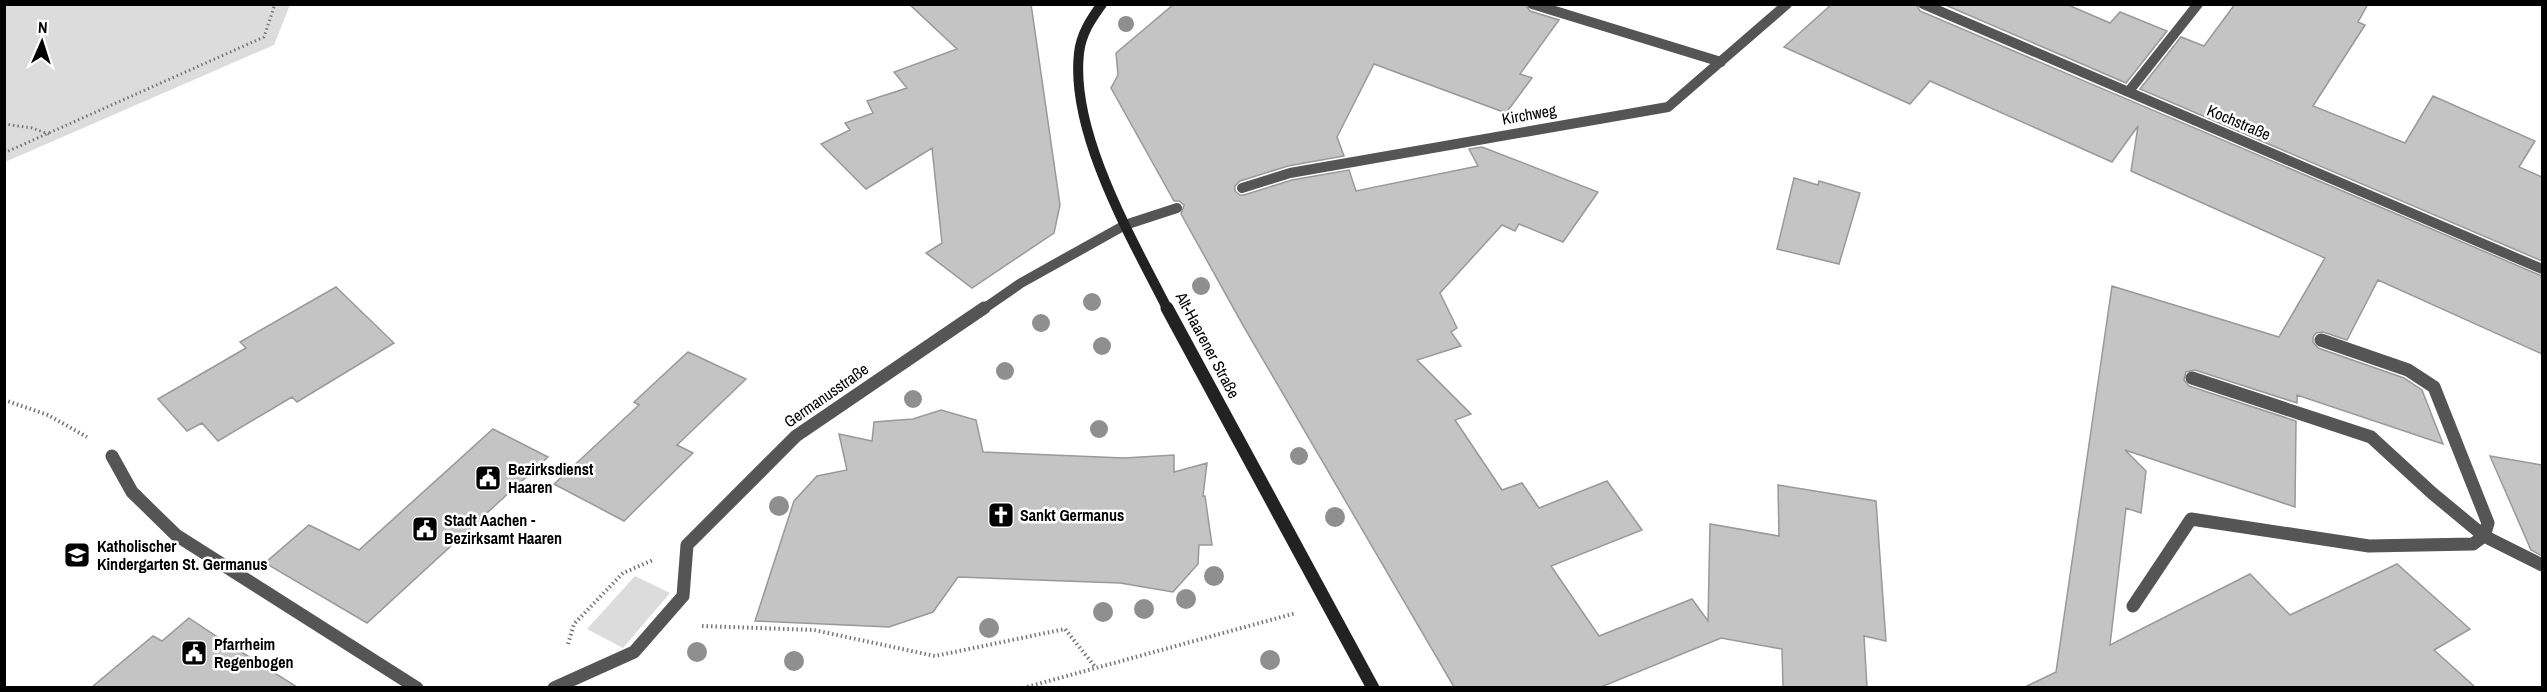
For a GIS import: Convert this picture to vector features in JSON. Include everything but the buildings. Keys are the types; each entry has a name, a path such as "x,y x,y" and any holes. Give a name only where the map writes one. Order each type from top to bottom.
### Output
{"main road":[{"name":"Alt-Haarener Straße","path":"1102,4 1086,27 1079,52 1079,82 1089,137 1125,225 1168,310 1373,687"}],"street":[{"path":"1533,4 1720,62"},
{"name":"Kirchweg","path":"1242,188 1290,173 1668,107 1787,4"},
{"name":"Kochstraße","path":"1923,4 2542,269"},
{"path":"2129,91 2198,4"},
{"path":"1125,225 1177,208"},
{"name":"Germanusstraße","path":"687,545 796,436 1021,283 1125,225"},
{"path":"2133,606 2191,519 2369,546 2472,544 2484,536 2488,523 2434,387 2408,370 2321,340"},
{"path":"2192,378 2371,437 2432,493 2484,536 2542,565"},
{"path":"112,456 132,492 176,535 417,687"},
{"path":"556,686 634,652 683,596 687,545"}],"path":[{"path":"4,153 264,38 275,4"},
{"path":"4,124 32,128 49,135"},
{"path":"4,400 20,404 77,430 112,456"},
{"path":"556,686 574,624 623,573 687,545"},
{"path":"1023,687 1328,604"},
{"path":"659,625 814,630 935,656 1065,629 1096,668"}],"shaded area":[{"path":"5,4 290,5 274,45 5,162"},
{"path":"635,576 670,593 623,648 587,629"}],"place":[{"name":"Bezirksdienst Haaren","path":"488,478"},
{"name":"Sankt Germanus","path":"1001,515"},
{"name":"Stadt Aachen - Bezirksamt Haaren","path":"425,529"},
{"name":"Katholischer Kindergarten St. Germanus","path":"77,555"},
{"name":"Pfarrheim Regenbogen","path":"194,653"}]}
